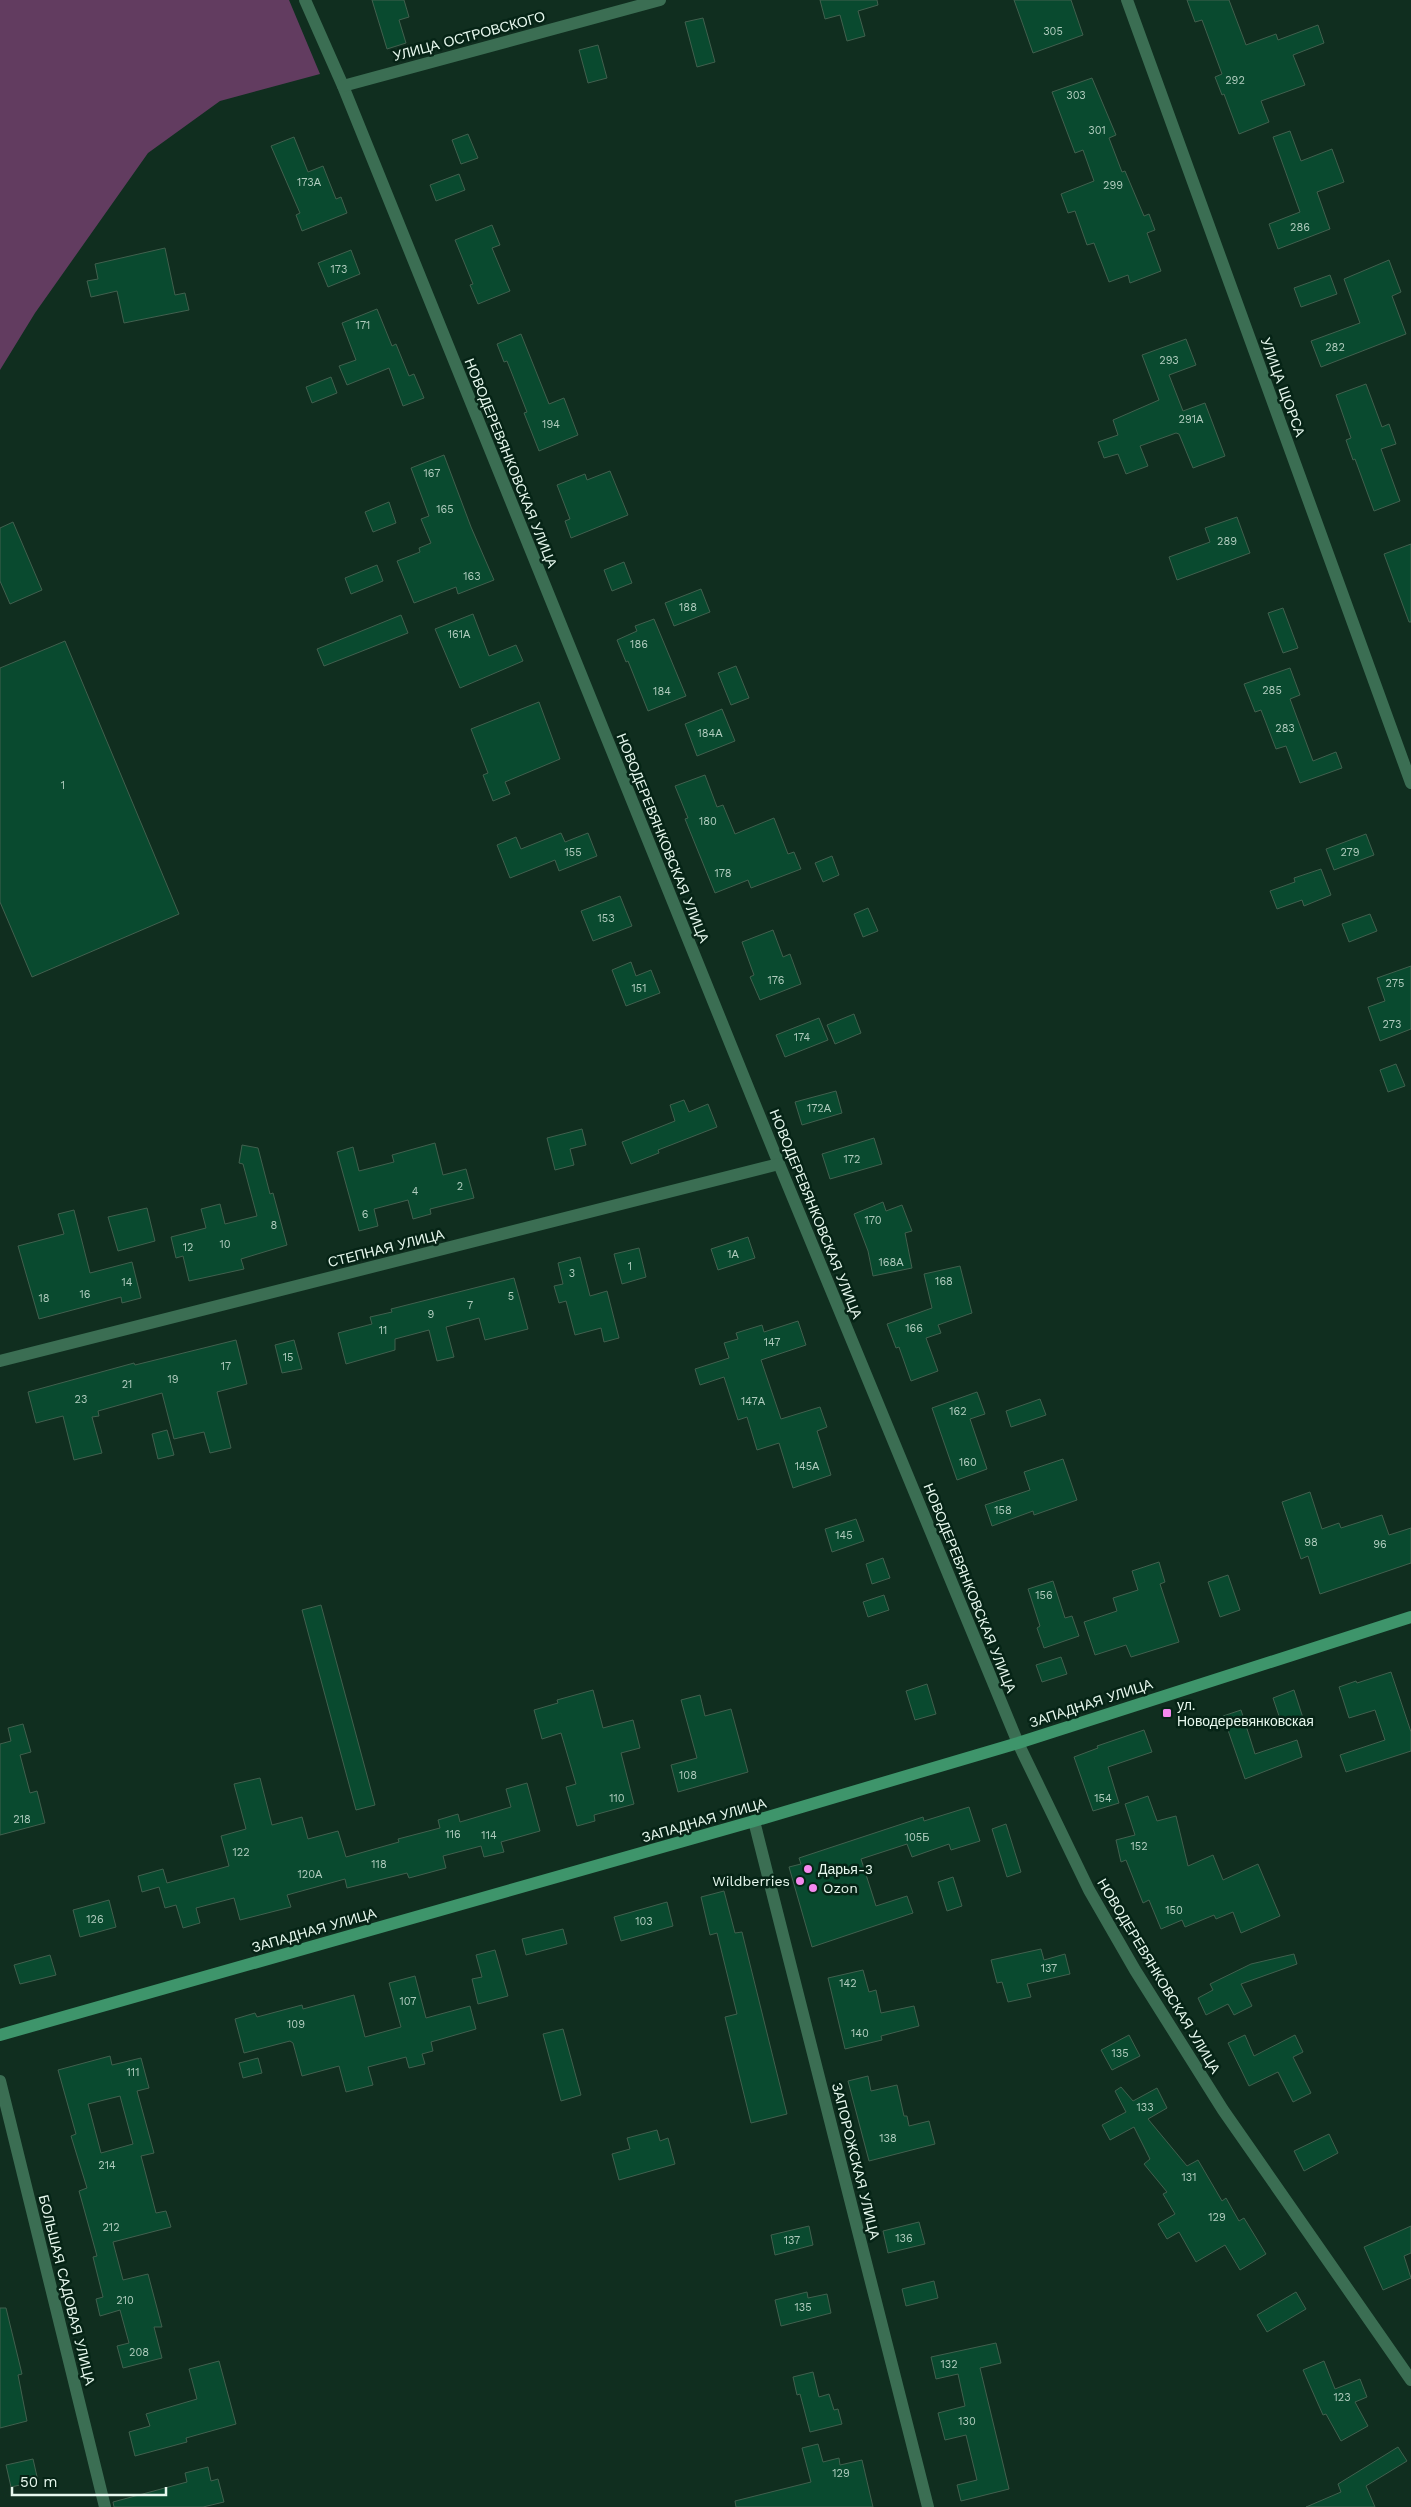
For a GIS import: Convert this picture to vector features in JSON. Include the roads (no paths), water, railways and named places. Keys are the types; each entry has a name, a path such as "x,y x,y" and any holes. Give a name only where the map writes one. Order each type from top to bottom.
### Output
{"main road":[{"name":"ЗАПАДНАЯ УЛИЦА","path":"0,2035 754,1821 1018,1743 1411,1617"}],"street":[{"name":"НОВОДЕРЕВЯНКОВСКАЯ УЛИЦА","path":"305,0 343,86 778,1164 1018,1743 1088,1890 1135,1970 1223,2110 1411,2380"},
{"name":"УЛИЦА ОСТРОВСКОГО","path":"343,86 660,0"},
{"name":"УЛИЦА ЩОРСА","path":"1127,0 1411,783"},
{"name":"СТЕПНАЯ УЛИЦА","path":"0,1361 778,1164"},
{"name":"ЗАПОРОЖСКАЯ УЛИЦА","path":"754,1821 928,2507"},
{"name":"БОЛЬШАЯ САДОВАЯ УЛИЦА","path":"0,2081 105,2507"}],"place":[{"name":"ул. Новодеревянковская","path":"1167,1713"},
{"name":"Дарья-3","path":"808,1869"},
{"name":"Wildberries","path":"800,1881"},
{"name":"Ozon","path":"813,1888"}]}
